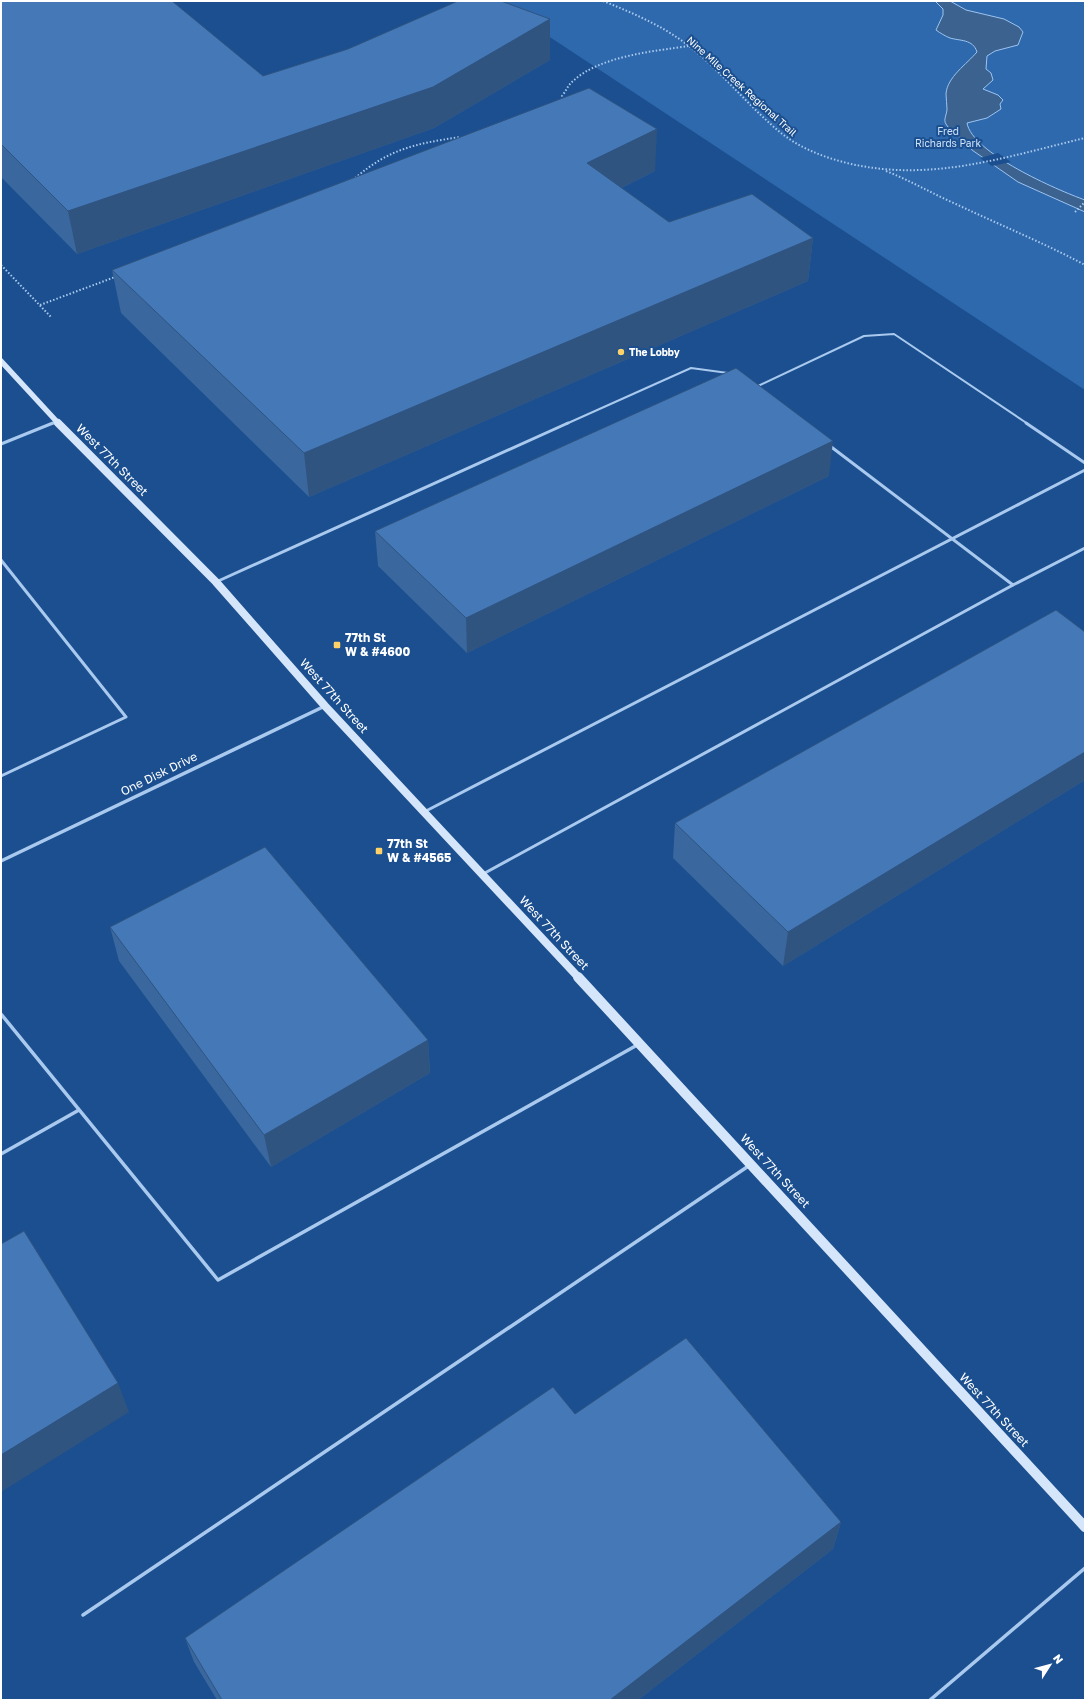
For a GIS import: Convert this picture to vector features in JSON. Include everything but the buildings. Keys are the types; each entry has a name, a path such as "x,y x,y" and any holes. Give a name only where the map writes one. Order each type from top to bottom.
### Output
{"street":[{"name":"West 77th Street","path":"1,361 57,422 216,582 325,706 752,1164 1085,1527"},
{"name":"One Disk Drive","path":"1,861 325,706"}],"lane":[{"path":"760,393 754,388 864,336 894,334 1085,463"},
{"path":"216,582 691,368 729,373"},
{"path":"1,444 57,422"},
{"path":"827,444 1013,585"},
{"path":"424,812 953,540 1085,470"},
{"path":"483,874 1013,585 1085,548"},
{"path":"1,560 126,717 1,776"},
{"path":"1,1014 218,1280 640,1044"},
{"path":"1,1154 79,1110"},
{"path":"83,1615 752,1164"},
{"path":"930,1700 1085,1568"}],"path":[{"name":"Nine Mile Creek Regional Trail","path":"603,1 644,18 675,36 689,46 775,128 791,140 816,153 841,162 882,169 932,171 971,166 1085,138"},
{"path":"564,102 562,96 572,81 597,66 655,51 689,46"},
{"path":"354,179 370,164 423,142 466,136"},
{"path":"882,169 914,182 958,205 1048,245 1085,265"},
{"path":"1075,212 1085,202"},
{"path":"1,265 52,318"},
{"path":"40,305 117,276"}],"green space":[{"name":"Fred Richards Park","path":"495,1 1085,1 1085,390"}],"shaded area":[{"path":"935,1 950,1 966,10 1004,19 1019,27 1023,32 1018,45 995,51 987,56 986,69 991,73 993,80 983,89 998,95 1003,100 1000,104 1001,109 987,118 967,123 972,135 999,158 1055,188 1085,200 1085,212 1018,182 972,150 948,128 945,122 947,109 947,88 958,71 977,52 969,43 950,38 936,30 943,15 943,9"}],"pier":[{"path":"998,153 1011,162 992,166 980,158"}],"place":[{"name":"The Lobby","path":"621,352"},
{"name":"77th St W & #4600","path":"337,645"},
{"name":"77th St W & #4565","path":"379,851"}]}
